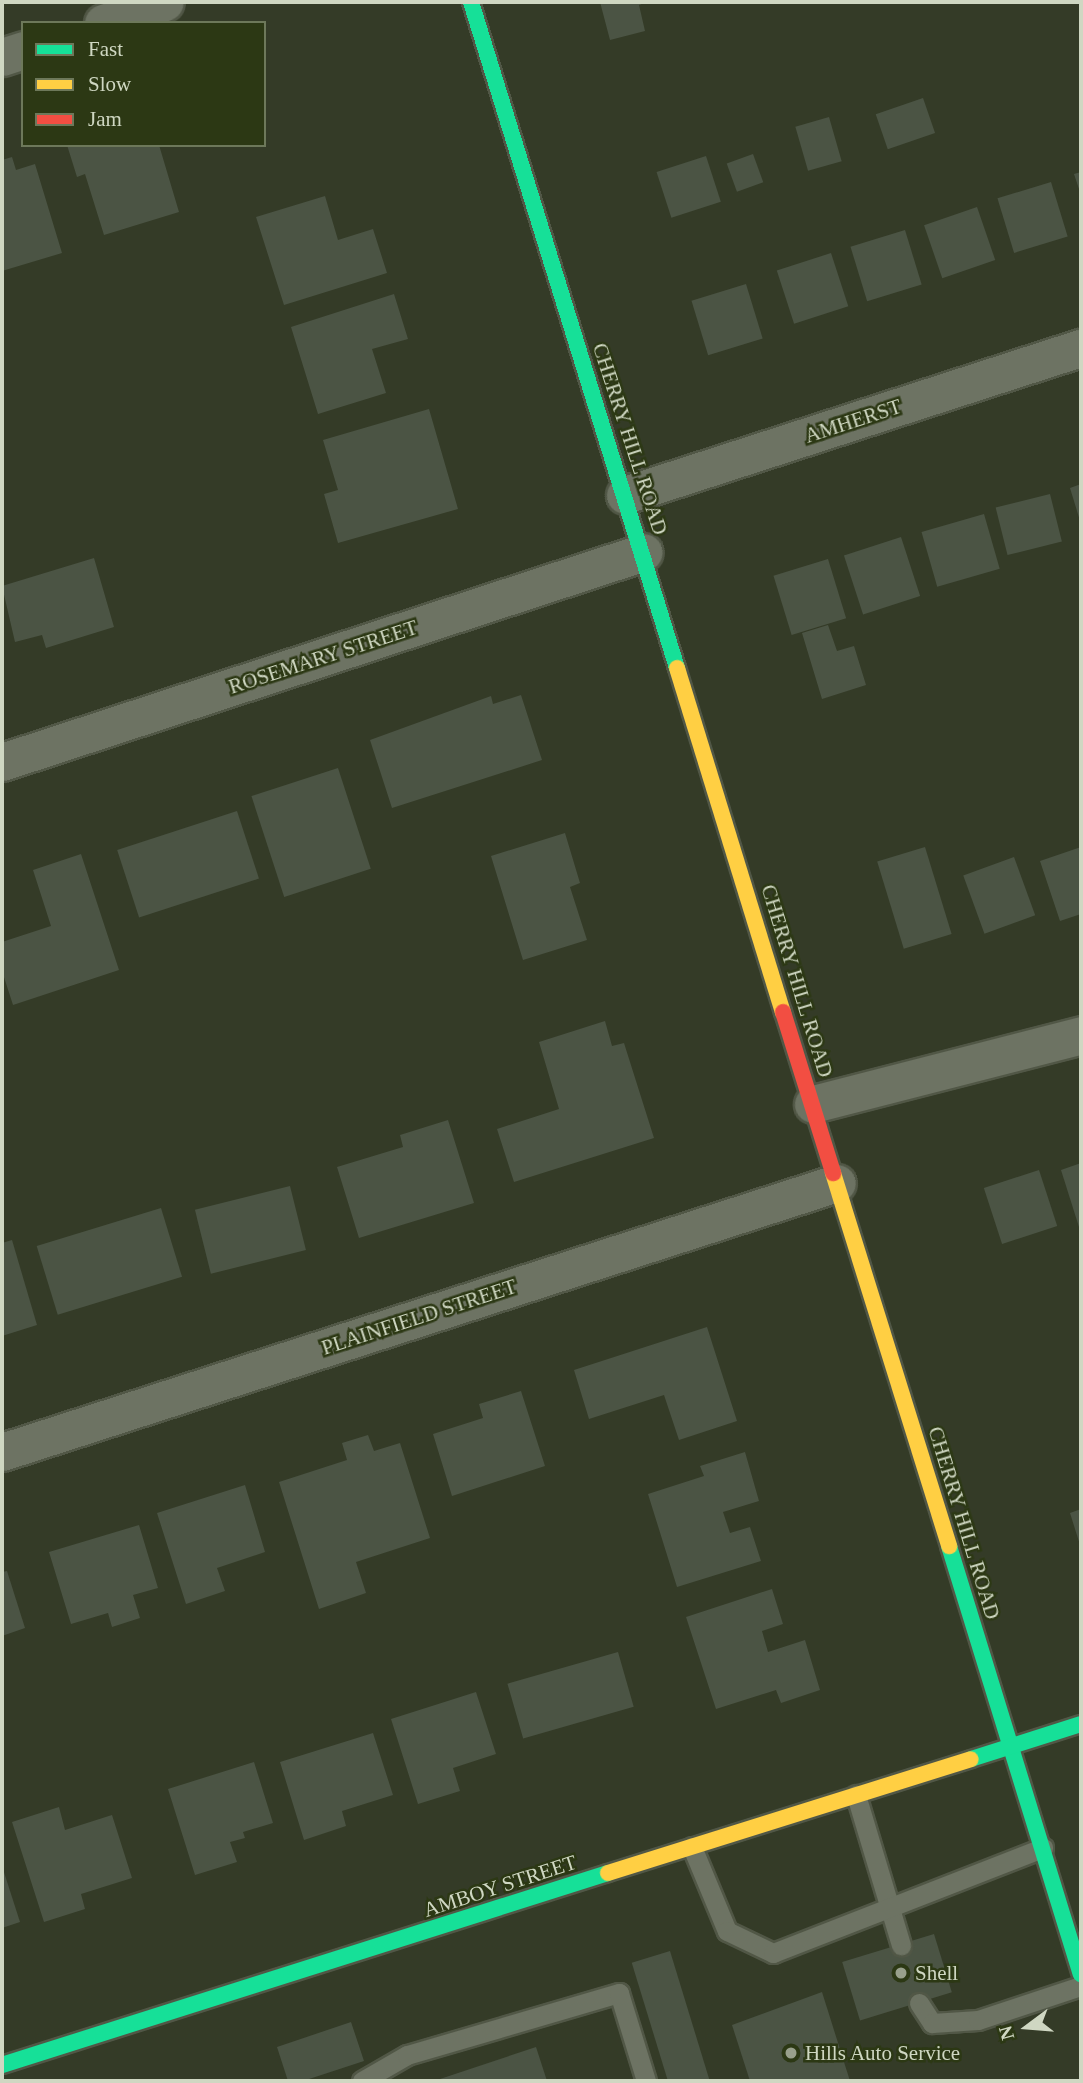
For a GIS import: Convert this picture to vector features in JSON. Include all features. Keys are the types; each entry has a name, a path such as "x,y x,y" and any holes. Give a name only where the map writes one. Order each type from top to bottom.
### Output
{"main road":[{"name":"CHERRY HILL ROAD","path":"471,2 644,552 1081,1974"},
{"name":"AMBOY STREET","path":"2,2065 1081,1724"}],"street":[{"path":"109,21 165,2"},
{"path":"2,57 21,51"},
{"name":"AMHERST","path":"625,495 1081,348"},
{"name":"ROSEMARY STREET","path":"2,762 644,552"},
{"path":"813,1104 1081,1035"},
{"name":"PLAINFIELD STREET","path":"2,1452 837,1183"}],"lane":[{"path":"856,1795 901,1945"},
{"path":"692,1847 727,1931 773,1954 1043,1848"},
{"path":"919,2003 932,2023 978,2020 1081,1986"},
{"path":"362,2081 407,2055 619,1993 646,2081"}],"building":[{"path":"600,2 647,2 639,5 645,31 610,40"},
{"path":"923,98 935,133 888,149 876,114"},
{"path":"829,117 842,161 808,171 795,127"},
{"path":"68,147 160,147 179,212 104,235 85,174 77,177"},
{"path":"753,154 763,182 737,192 727,164"},
{"path":"706,156 721,202 671,218 657,172"},
{"path":"12,157 16,170 35,164 62,253 2,271 2,160"},
{"path":"1081,172 1081,195 1074,174"},
{"path":"1051,182 1068,237 1014,253 997,198"},
{"path":"325,196 338,240 373,229 387,273 284,305 256,217"},
{"path":"977,207 995,260 942,278 924,225"},
{"path":"905,230 922,285 867,301 850,247"},
{"path":"831,253 848,306 794,324 777,271"},
{"path":"746,284 763,339 708,355 691,301"},
{"path":"394,294 408,339 372,349 386,393 318,414 291,327"},
{"path":"429,409 458,509 338,543 324,494 338,490 323,440"},
{"path":"1081,484 1081,524 1070,488"},
{"path":"1050,494 1062,542 1008,555 996,508"},
{"path":"984,514 1000,569 937,587 922,532"},
{"path":"901,537 920,596 863,615 844,556"},
{"path":"94,558 114,627 46,648 42,635 15,642 2,586"},
{"path":"828,559 846,618 792,635 773,576"},
{"path":"828,625 837,651 854,646 866,685 822,699 802,633"},
{"path":"521,695 542,760 392,808 370,740 491,696 493,704"},
{"path":"338,768 371,869 284,897 251,796"},
{"path":"237,811 259,879 139,917 117,850"},
{"path":"565,833 580,883 570,887 587,940 523,960 491,856"},
{"path":"925,847 952,934 904,949 877,862"},
{"path":"1081,847 1081,914 1060,921 1040,861"},
{"path":"81,854 119,970 13,1005 2,971 2,942 51,926 33,870"},
{"path":"1014,857 1035,915 984,934 963,875"},
{"path":"605,1021 612,1046 624,1043 654,1138 514,1182 497,1129 559,1109 539,1042"},
{"path":"448,1120 474,1203 359,1238 337,1167 403,1147 400,1135"},
{"path":"1081,1163 1081,1226 1079,1227 1061,1170"},
{"path":"1039,1170 1057,1226 1002,1244 984,1188"},
{"path":"290,1186 306,1250 211,1274 195,1210"},
{"path":"161,1208 182,1277 58,1315 37,1246"},
{"path":"12,1240 37,1325 2,1336 2,1243"},
{"path":"707,1327 737,1421 679,1440 664,1395 589,1419 574,1370"},
{"path":"521,1391 545,1466 452,1496 433,1434 483,1418 479,1404"},
{"path":"368,1435 374,1451 400,1443 430,1538 356,1562 366,1593 319,1609 279,1482 347,1460 342,1443"},
{"path":"745,1452 759,1501 723,1512 730,1533 750,1527 761,1561 677,1587 648,1494 704,1476 700,1466"},
{"path":"245,1485 265,1552 217,1568 225,1591 186,1604 157,1513"},
{"path":"1081,1509 1081,1548 1070,1513"},
{"path":"139,1525 158,1588 133,1595 140,1618 112,1627 108,1613 71,1624 49,1552"},
{"path":"7,1571 25,1628 2,1636 2,1572"},
{"path":"772,1589 783,1624 762,1631 768,1652 805,1640 820,1690 781,1703 776,1690 716,1709 686,1617"},
{"path":"618,1652 634,1707 523,1738 507,1684"},
{"path":"476,1692 496,1754 453,1768 460,1791 418,1804 391,1719"},
{"path":"373,1733 393,1795 342,1811 346,1826 304,1840 280,1762"},
{"path":"254,1762 273,1823 243,1832 245,1838 230,1842 237,1862 195,1875 168,1789"},
{"path":"59,1807 65,1830 112,1815 132,1878 81,1894 85,1909 44,1922 12,1822"},
{"path":"2,1866 20,1922 2,1928"},
{"path":"934,1934 952,1992 860,2020 842,1962"},
{"path":"670,1951 710,2081 668,2081 632,1963"},
{"name":"Hills Auto Service","path":"822,1992 850,2081 750,2081 732,2025"},
{"path":"351,2022 364,2061 303,2081 288,2081 277,2047"},
{"path":"536,2047 547,2081 434,2081"}],"traffic: fast":[{"path":"471,2 677,668"},
{"path":"949,1546 1081,1974"},
{"path":"971,1759 1081,1724"},
{"path":"2,2065 608,1873"}],"traffic: slow":[{"path":"677,668 783,1012"},
{"path":"833,1173 949,1546"},
{"path":"608,1873 971,1759"}],"traffic: jam":[{"path":"783,1012 833,1173"}],"place":[{"name":"Shell","path":"901,1973"},
{"name":"Hills Auto Service","path":"791,2053"}]}
